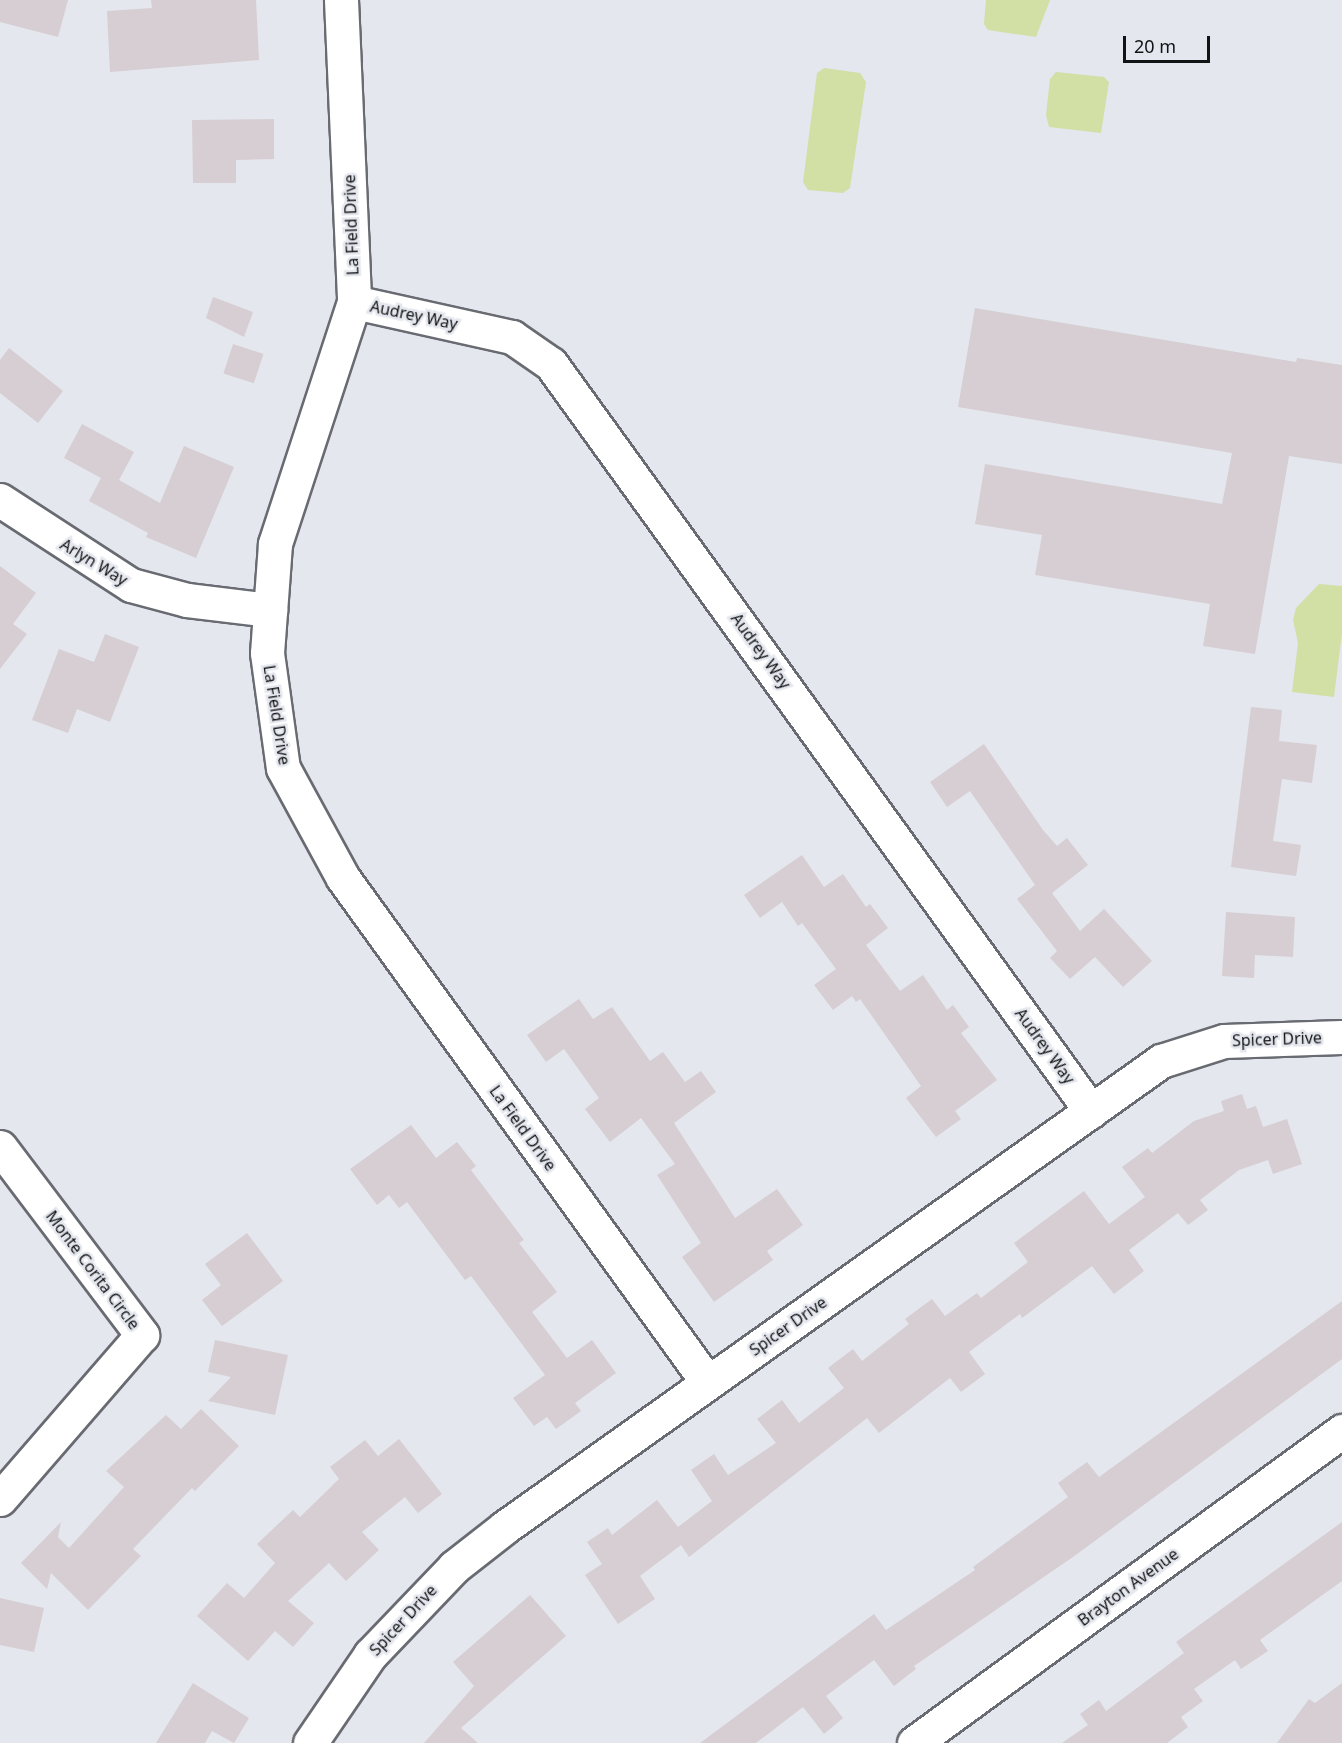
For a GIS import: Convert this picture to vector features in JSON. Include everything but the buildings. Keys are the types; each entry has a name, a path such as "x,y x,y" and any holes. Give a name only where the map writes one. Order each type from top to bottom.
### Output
{"street":[{"name":"La Field Drive","path":"341,0 354,302 274,544 267,653 283,768 343,878 708,1383"},
{"name":"Audrey Way","path":"354,302 512,336 551,364 1091,1110"},
{"name":"Arlyn Way","path":"0,500 131,585 187,600 270,610"},
{"path":"1342,1032 1342,1038"},
{"name":"Spicer Drive","path":"310,1743 370,1655 454,1567 1161,1061 1224,1041 1342,1038"},
{"name":"Monte Corita Circle","path":"0,1147 142,1335 0,1499"},
{"name":"Brayton Avenue","path":"914,1743 1342,1431"}],"green space":[{"path":"986,0 1050,0 1036,37 988,30 984,24"},
{"path":"824,68 860,73 866,82 850,188 843,193 808,190 803,182 817,73"},
{"path":"1056,72 1104,77 1109,82 1101,133 1049,127 1046,115 1050,79"},
{"path":"1319,584 1342,586 1342,633 1334,697 1292,692 1298,643 1293,620 1296,608"}]}
